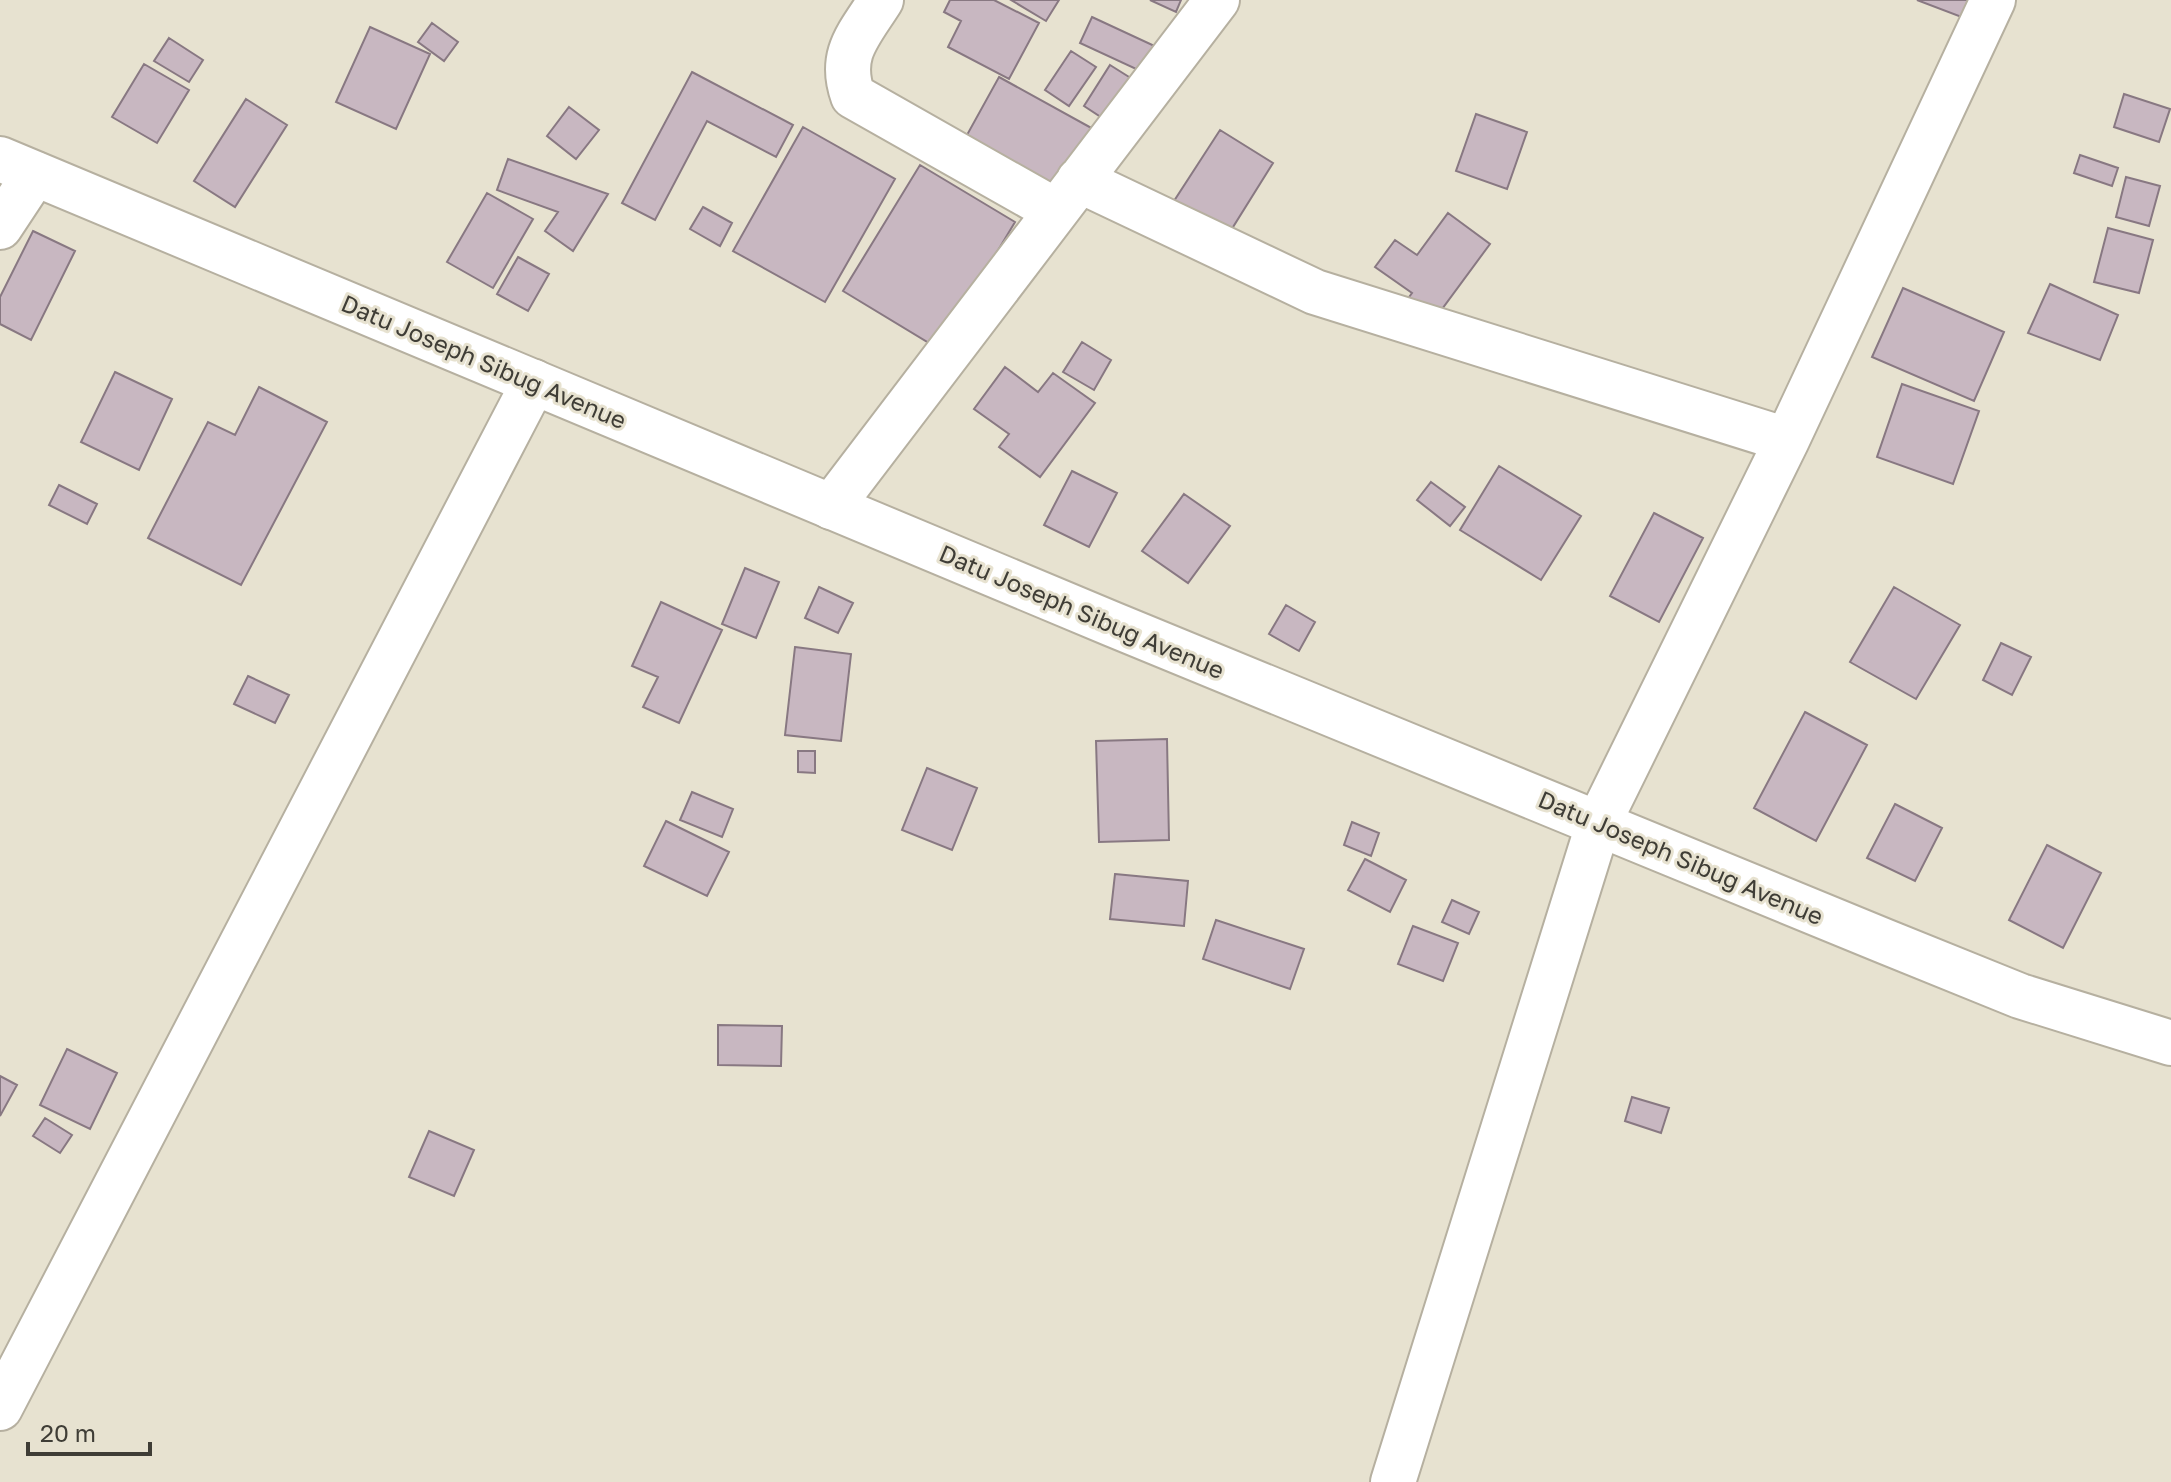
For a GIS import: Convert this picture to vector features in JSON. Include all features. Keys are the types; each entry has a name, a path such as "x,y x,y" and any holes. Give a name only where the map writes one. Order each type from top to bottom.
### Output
{"street":[{"path":"881,0 848,54 846,75 853,96 1068,195 1315,292 1787,440"},
{"path":"831,507 1217,0"},
{"path":"1393,1482 1599,822 1787,440 1993,0"},
{"path":"0,227 18,166"},
{"name":"Datu Joseph Sibug Avenue","path":"18,166 831,507 2020,996 2171,1043"},
{"path":"0,1408 534,382"}],"building":[{"path":"950,0 994,0 1039,23 1009,79 948,47 961,21 944,12"},
{"path":"1011,0 1059,0 1046,21"},
{"path":"1150,0 1181,0 1176,12"},
{"path":"1917,0 1980,0 1972,21"},
{"path":"1092,17 1161,49 1149,75 1080,43"},
{"path":"432,23 458,42 444,61 418,42"},
{"path":"370,27 430,54 396,129 336,102"},
{"path":"169,38 203,60 189,82 154,61"},
{"path":"1071,51 1096,67 1069,106 1045,90"},
{"path":"144,64 189,90 157,143 112,117"},
{"path":"1110,65 1137,82 1110,123 1084,106"},
{"path":"692,72 793,125 776,157 707,121 655,220 622,203"},
{"path":"999,77 1095,130 1055,205 957,153"},
{"path":"2124,94 2170,109 2159,142 2114,127"},
{"path":"246,99 287,125 235,207 194,181"},
{"path":"569,107 599,130 576,159 547,136"},
{"path":"1476,114 1527,132 1507,189 1456,171"},
{"path":"803,127 895,179 825,302 733,251"},
{"path":"1220,130 1273,163 1228,235 1174,201"},
{"path":"2080,155 2118,168 2112,186 2074,173"},
{"path":"508,159 608,194 573,251 545,231 558,212 497,190"},
{"path":"920,165 1015,222 939,349 843,291"},
{"path":"2126,177 2160,186 2149,226 2116,217"},
{"path":"487,193 533,219 493,288 447,262"},
{"path":"703,207 732,223 720,246 690,229"},
{"path":"1448,213 1490,244 1428,328 1401,308 1412,293 1375,267 1395,240 1417,255"},
{"path":"2108,228 2153,240 2139,293 2094,282"},
{"path":"33,231 75,251 31,340 0,324 0,297"},
{"path":"518,257 549,274 528,311 497,294"},
{"path":"2050,284 2118,315 2100,360 2028,333"},
{"path":"1903,288 2004,332 1974,401 1872,357"},
{"path":"1082,342 1111,360 1094,390 1063,372"},
{"path":"1005,367 1038,392 1053,373 1095,403 1040,477 999,447 1009,434 974,409"},
{"path":"115,372 172,399 139,470 81,442"},
{"path":"1902,384 1979,411 1953,484 1877,457"},
{"path":"259,387 327,422 241,585 148,538 208,422 235,435"},
{"path":"1499,466 1581,516 1541,580 1460,530"},
{"path":"1072,471 1117,493 1089,547 1044,525"},
{"path":"1431,482 1465,507 1450,526 1417,500"},
{"path":"59,485 97,504 87,524 49,505"},
{"path":"1184,494 1230,526 1188,583 1142,551"},
{"path":"1654,513 1703,538 1659,622 1610,596"},
{"path":"745,568 779,582 756,638 722,624"},
{"path":"819,587 853,603 838,633 805,618"},
{"path":"1894,587 1960,625 1916,699 1850,662"},
{"path":"661,602 722,630 679,723 643,707 658,677 632,666"},
{"path":"1286,605 1315,622 1299,651 1269,634"},
{"path":"2001,643 2031,657 2012,695 1983,680"},
{"path":"795,647 851,654 841,741 785,735"},
{"path":"248,676 289,695 275,723 234,704"},
{"path":"1805,712 1867,745 1816,841 1754,808"},
{"path":"1167,739 1169,840 1099,842 1096,741"},
{"path":"798,751 815,751 815,773 798,772"},
{"path":"927,768 977,788 952,850 902,830"},
{"path":"692,792 733,809 722,837 680,820"},
{"path":"1895,804 1942,828 1915,881 1867,858"},
{"path":"666,821 729,852 707,896 644,866"},
{"path":"1352,822 1379,833 1371,856 1344,845"},
{"path":"2047,845 2101,873 2063,948 2009,920"},
{"path":"1365,859 1406,880 1390,912 1348,890"},
{"path":"1115,874 1188,881 1184,926 1110,919"},
{"path":"1452,900 1479,912 1469,934 1442,922"},
{"path":"1216,920 1304,949 1290,989 1203,959"},
{"path":"1413,926 1458,943 1443,981 1398,964"},
{"path":"718,1025 782,1026 781,1066 718,1065"},
{"path":"67,1049 117,1073 90,1129 40,1105"},
{"path":"0,1076 17,1085 0,1116"},
{"path":"1632,1097 1669,1108 1661,1133 1625,1121"},
{"path":"45,1118 72,1135 60,1153 33,1136"},
{"path":"429,1131 474,1150 454,1196 409,1177"}]}
